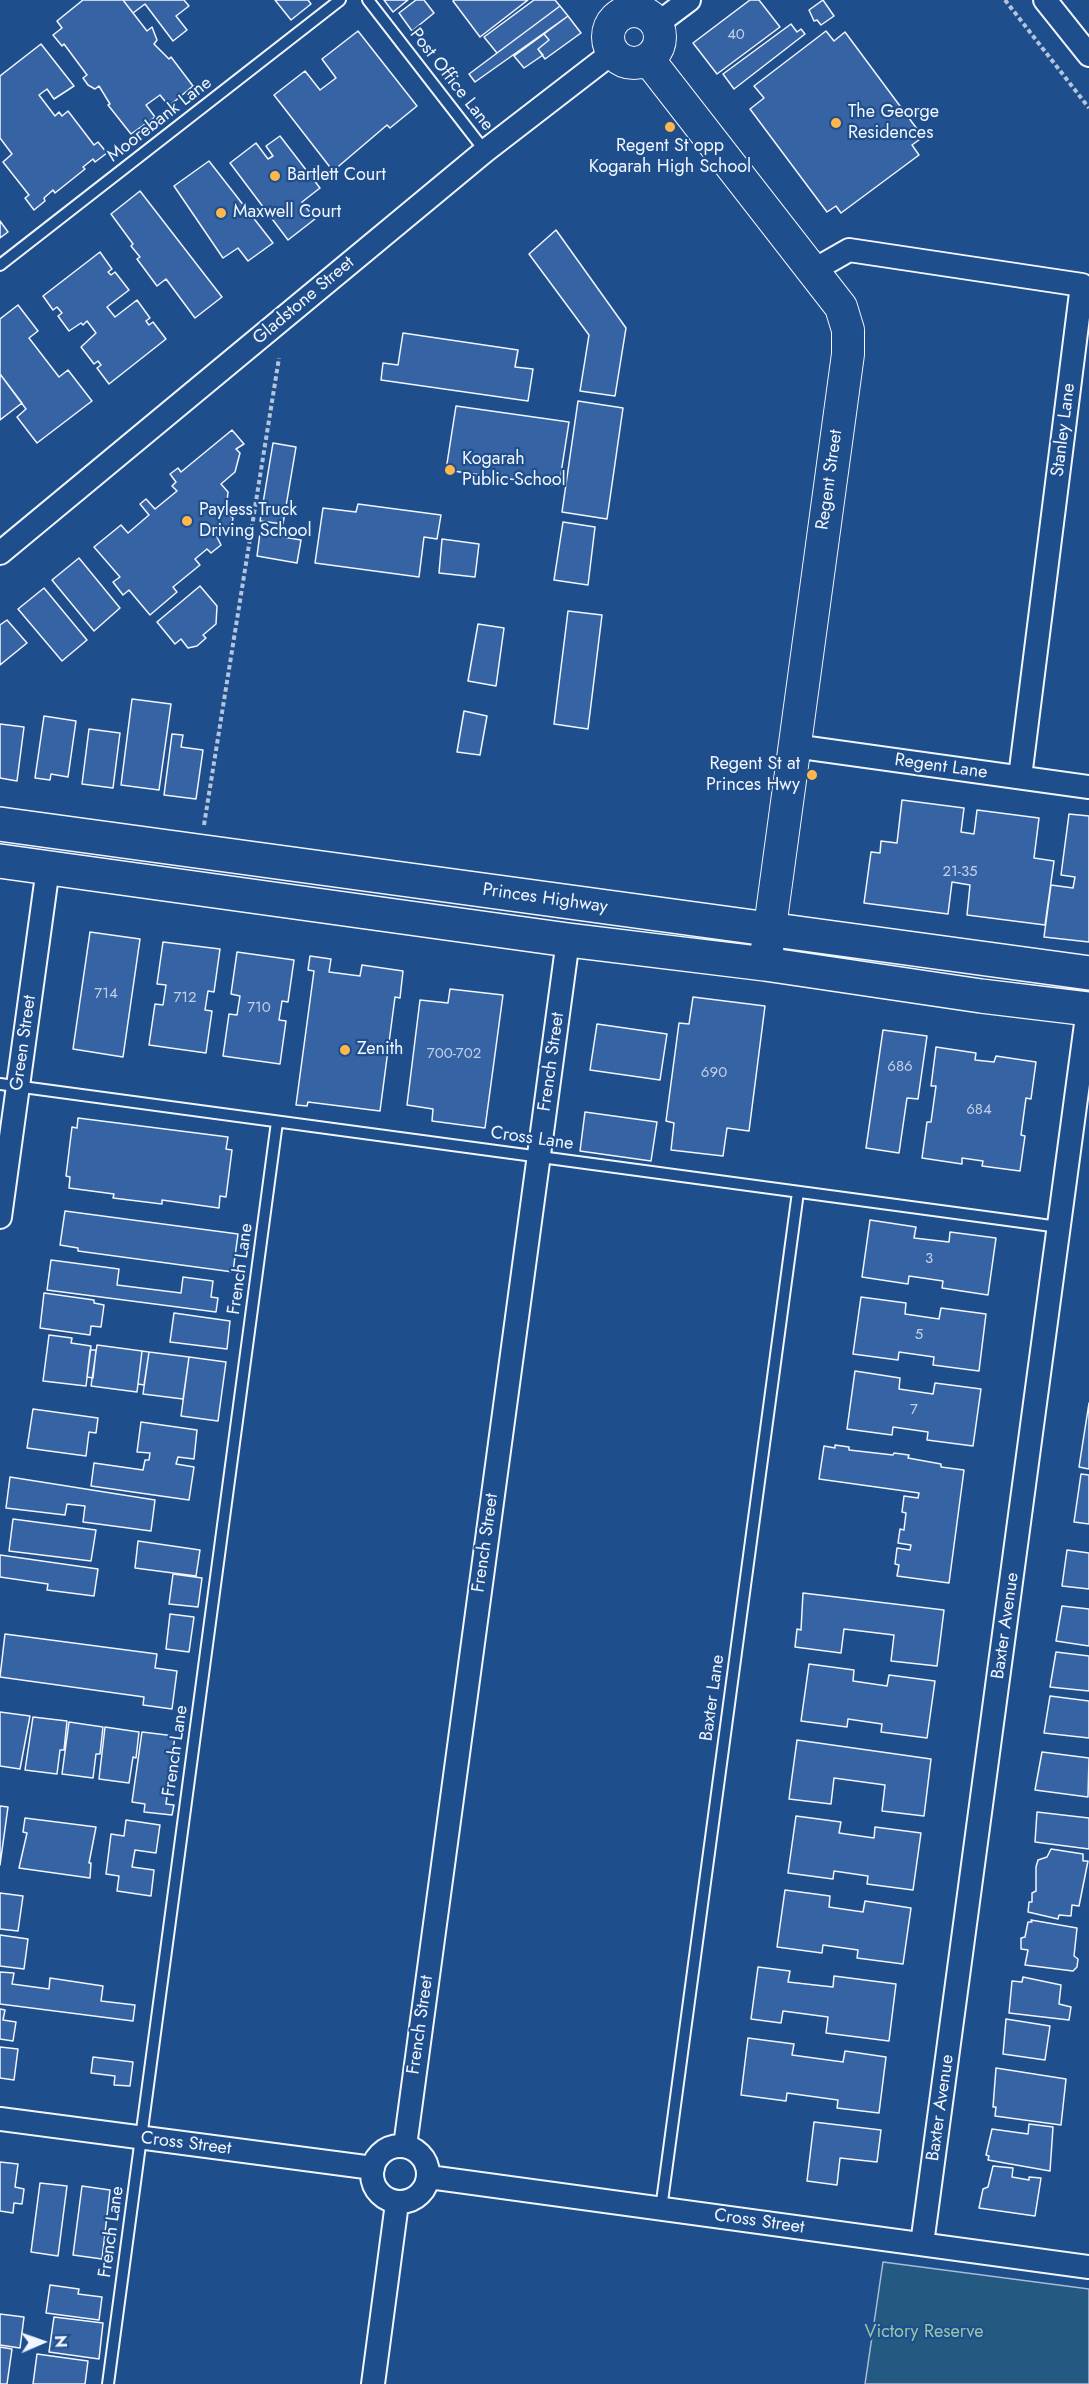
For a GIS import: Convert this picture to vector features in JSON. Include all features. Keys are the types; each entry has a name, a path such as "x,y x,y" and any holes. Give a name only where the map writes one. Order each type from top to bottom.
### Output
{"highway":[{"name":"Princes Highway","path":"0,824 1089,973"},
{"name":"Princes Highway","path":"0,861 1088,1009"}],"main road":[{"path":"613,7 627,11 636,10 652,17 657,24 661,39 654,54 648,59 633,64 625,63 612,53 609,45 609,28 613,7"},
{"name":"Regent Street","path":"648,59 841,307 849,339 765,964"}],"street":[{"path":"657,24 689,0"},
{"path":"1045,0 1089,55"},
{"name":"Gladstone Street","path":"0,553 485,151 612,53"},
{"name":"Stanley Lane","path":"814,270 849,250 1082,285 1020,777"},
{"name":"Regent Lane","path":"794,746 1089,787"},
{"name":"Green Street","path":"0,1217 9,1086 48,868"},
{"name":"French Street","path":"405,2146 568,940"},
{"name":"Baxter Avenue","path":"922,2244 1088,1009"},
{"name":"Cross Street","path":"0,2119 373,2168"},
{"path":"405,2146 423,2158 429,2177 424,2190 418,2197 409,2202 397,2203 379,2193 372,2179 373,2168 379,2156 386,2150 405,2146"},
{"name":"Cross Street","path":"429,2177 1089,2267"},
{"path":"373,2384 397,2203"}],"lane":[{"name":"Moorebank Lane","path":"0,265 340,0"},
{"name":"Post Office Lane","path":"368,0 485,151"},
{"name":"Cross Lane","path":"9,1086 1059,1227"},
{"name":"French Lane","path":"108,2384 277,1122"},
{"name":"Baxter Lane","path":"661,2209 798,1192"}],"path":[{"path":"1005,0 1089,108"},
{"path":"203,828 279,358"}],"green space":[{"name":"Victory Reserve","path":"883,2262 1089,2289 1089,2384 865,2384"}],"building":[{"path":"83,0 123,0 147,31 152,27 157,40 154,44 169,59 171,57 193,86 169,106 160,95 146,105 155,117 131,134 108,105 110,104 99,86 95,89 88,85 83,78 87,75 64,44 62,46 53,35 62,28 57,21"},
{"path":"123,0 184,0 189,6 176,16 187,30 173,41 145,4 133,13"},
{"path":"275,0 308,0 311,4 291,20"},
{"path":"384,0 408,0 393,12"},
{"path":"416,0 424,0 434,13 412,31 399,13"},
{"path":"454,0 528,0 480,37"},
{"path":"534,0 555,0 560,6 497,53 484,37"},
{"path":"750,0 759,0 780,27 717,74 693,43"},
{"path":"823,0 834,16 821,25 817,20 814,21 809,10"},
{"path":"560,6 568,16 475,82 469,74"},
{"path":"568,16 581,33 545,59 538,49 549,40 544,34"},
{"path":"791,24 797,32 801,29 805,34 734,89 723,74"},
{"path":"358,31 417,106 390,128 387,125 333,171 274,95 305,71 320,90 336,78 322,59"},
{"name":"The George Residences","path":"826,31 834,41 845,32 923,137 912,145 919,155 841,213 836,206 827,212 750,109 764,98 754,86"},
{"path":"544,34 549,40 538,49 543,55 524,68 514,56"},
{"path":"41,44 74,86 54,99 47,89 39,95 55,116 59,112 62,116 68,111 94,145 98,142 107,153 95,162 93,159 83,167 85,169 55,193 53,190 34,210 25,198 29,195 3,162 12,154 0,138 0,76"},
{"name":"Bartlett Court","path":"280,136 320,188 302,202 315,219 288,240 230,163 256,143 268,159 273,156 266,146"},
{"name":"Maxwell Court","path":"209,161 273,243 248,261 238,248 223,258 174,186"},
{"path":"140,191 222,297 195,318 166,279 157,286 137,259 140,257 131,246 133,244 111,214"},
{"path":"0,221 8,232 0,238"},
{"path":"556,230 626,328 615,396 580,391 589,335 529,254"},
{"path":"100,252 112,269 108,272 111,275 115,272 129,290 107,307 115,317 137,300 150,318 146,321 149,325 153,322 166,339 109,384 97,368 101,365 98,361 94,364 81,347 96,333 87,321 69,331 58,316 62,313 57,307 53,310 43,296"},
{"path":"18,305 38,331 29,338 59,377 68,370 92,401 37,443 17,417 26,409 0,374 0,319"},
{"path":"403,333 518,350 515,367 533,369 528,401 381,380 383,363 398,365"},
{"path":"0,374 22,403 0,420"},
{"path":"578,401 623,408 607,519 562,512"},
{"path":"456,406 569,422 559,486 446,470"},
{"name":"Payless Truck Driving School","path":"232,430 244,444 236,449 240,453 235,472 221,484 228,492 226,511 233,518 232,524 217,537 221,545 211,553 207,549 195,559 200,565 173,587 177,592 150,615 129,590 123,595 113,582 120,577 94,547 121,525 128,533 149,515 140,504 146,499 155,509 177,491 172,486 176,482 170,474 178,468 181,472"},
{"path":"273,443 296,447 283,524 260,521"},
{"path":"358,504 441,515 437,539 424,537 419,577 315,563 323,508 356,512"},
{"path":"563,522 595,527 588,585 554,580"},
{"path":"260,533 301,540 297,563 257,556"},
{"path":"442,539 479,544 475,577 439,573"},
{"path":"79,558 120,608 94,631 52,580"},
{"path":"200,586 217,606 216,624 203,635 206,638 197,646 188,648 181,639 175,644 157,622"},
{"path":"44,588 87,640 62,661 18,609"},
{"path":"568,611 602,615 588,729 554,724"},
{"path":"7,620 27,643 0,665 0,625"},
{"path":"478,624 504,628 496,686 468,681"},
{"path":"132,699 171,704 159,790 121,785"},
{"path":"464,711 487,716 480,755 457,752"},
{"path":"44,716 76,721 68,777 51,774 50,780 35,778"},
{"path":"0,724 24,727 17,781 0,778"},
{"path":"89,729 120,733 113,788 82,784"},
{"path":"172,734 183,735 181,747 203,750 196,799 164,795"},
{"path":"902,800 964,808 961,832 974,834 977,810 1039,818 1034,858 1054,861 1045,925 967,915 970,885 952,882 948,914 864,903 871,852 880,853 881,841 897,843"},
{"path":"1069,814 1089,816 1089,942 1044,937 1051,885 1073,888 1075,877 1061,875"},
{"path":"90,932 140,939 123,1057 73,1049"},
{"path":"163,942 220,949 214,992 208,991 205,1010 212,1011 206,1053 149,1045 155,1004 163,1005 166,985 157,984"},
{"path":"237,952 294,960 288,1002 282,1001 279,1020 286,1021 280,1064 223,1056 229,1014 237,1015 240,996 231,994"},
{"name":"Zenith","path":"310,956 331,959 329,972 360,976 362,965 403,971 400,998 395,997 380,1111 308,1102 307,1106 296,1105 314,971 308,970"},
{"path":"450,989 503,995 485,1128 432,1121 433,1109 407,1105 420,1000 448,1003"},
{"path":"693,997 765,1006 749,1131 727,1128 723,1156 671,1150 674,1123 666,1121 679,1023 689,1024"},
{"path":"597,1024 667,1034 660,1080 590,1070"},
{"path":"883,1030 927,1036 918,1099 907,1098 899,1153 866,1148"},
{"path":"936,1047 976,1053 975,1060 994,1062 996,1056 1036,1062 1031,1099 1026,1098 1021,1135 1025,1136 1020,1171 982,1166 983,1161 962,1158 962,1164 922,1158 927,1122 931,1122 936,1086 931,1086"},
{"path":"585,1112 657,1122 651,1161 580,1151"},
{"path":"78,1118 228,1137 226,1149 232,1150 226,1197 220,1196 219,1208 162,1200 162,1204 113,1198 114,1194 69,1188 70,1177 66,1176 72,1127 77,1128"},
{"path":"65,1211 238,1234 233,1272 78,1251 78,1248 60,1245"},
{"path":"870,1220 916,1227 914,1238 949,1242 950,1232 996,1238 988,1295 942,1288 943,1281 909,1276 908,1284 862,1277"},
{"path":"51,1260 119,1269 117,1285 181,1293 183,1277 213,1281 211,1297 218,1298 216,1312 47,1290"},
{"path":"44,1293 94,1300 94,1303 104,1305 101,1327 91,1326 90,1335 40,1328"},
{"path":"861,1297 906,1303 905,1314 939,1319 941,1308 986,1314 979,1371 933,1365 934,1357 899,1352 898,1360 853,1354"},
{"path":"174,1313 230,1321 227,1349 170,1342"},
{"path":"49,1335 72,1338 71,1343 91,1346 86,1386 43,1381"},
{"path":"97,1345 142,1351 137,1392 91,1386"},
{"path":"90,1350 96,1350 93,1378 87,1377"},
{"path":"142,1351 149,1352 144,1385 138,1384"},
{"path":"149,1352 189,1357 183,1399 143,1394"},
{"path":"189,1357 226,1362 218,1421 181,1416"},
{"path":"855,1371 900,1378 899,1389 933,1394 935,1383 981,1389 973,1446 927,1440 928,1432 893,1427 892,1435 847,1429"},
{"path":"1089,1403 1089,1469 1079,1467"},
{"path":"33,1409 98,1418 96,1433 89,1432 86,1456 27,1448"},
{"path":"141,1422 197,1430 194,1459 178,1457 176,1464 194,1467 189,1500 91,1486 94,1463 143,1470 145,1460 149,1460 150,1453 137,1452"},
{"path":"835,1445 849,1447 849,1450 909,1455 908,1458 941,1464 941,1467 964,1470 949,1583 897,1576 899,1565 895,1564 897,1548 910,1550 911,1545 898,1543 900,1529 904,1530 906,1513 902,1512 904,1496 918,1498 919,1493 819,1479 824,1446 835,1448"},
{"path":"1081,1474 1089,1475 1089,1524 1074,1522"},
{"path":"10,1477 155,1500 151,1531 83,1522 85,1506 67,1504 65,1515 6,1508"},
{"path":"13,1519 96,1530 91,1561 9,1551"},
{"path":"138,1541 200,1550 196,1576 135,1568"},
{"path":"1067,1550 1089,1553 1089,1589 1062,1586"},
{"path":"0,1555 98,1569 94,1596 47,1590 48,1584 0,1577"},
{"path":"173,1574 202,1578 198,1607 169,1604"},
{"path":"803,1593 944,1610 937,1666 891,1661 894,1635 844,1629 841,1653 795,1647 797,1629 801,1630"},
{"path":"1062,1606 1089,1609 1089,1646 1056,1641"},
{"path":"170,1614 194,1617 189,1652 166,1649"},
{"path":"5,1634 157,1654 155,1668 177,1671 172,1709 143,1705 144,1697 0,1677"},
{"path":"1056,1652 1089,1656 1089,1691 1050,1687"},
{"path":"809,1664 854,1670 853,1681 887,1686 889,1675 935,1681 927,1738 881,1732 882,1724 848,1719 847,1727 801,1721"},
{"path":"1050,1696 1089,1701 1089,1738 1044,1733"},
{"path":"0,1712 30,1716 20,1769 0,1766"},
{"path":"33,1717 67,1721 64,1750 60,1750 57,1774 25,1770"},
{"path":"69,1722 103,1727 100,1754 96,1754 93,1778 62,1774"},
{"path":"105,1727 139,1732 136,1758 133,1757 129,1783 99,1779"},
{"path":"142,1732 175,1736 166,1804 174,1805 172,1815 144,1812 145,1804 132,1802"},
{"path":"797,1740 931,1759 924,1816 882,1811 885,1785 834,1778 831,1804 789,1799"},
{"path":"1042,1752 1089,1758 1088,1797 1035,1790"},
{"path":"0,1806 8,1807 0,1865"},
{"path":"1037,1812 1089,1818 1089,1849 1035,1842"},
{"path":"796,1816 841,1822 839,1833 874,1838 875,1827 921,1833 913,1890 867,1884 868,1876 834,1871 833,1879 788,1873"},
{"path":"25,1818 96,1827 89,1863 91,1863 90,1878 19,1868 27,1833 23,1832"},
{"path":"126,1820 160,1825 156,1853 135,1850 132,1867 154,1870 151,1896 117,1891 119,1876 106,1874 111,1834 124,1836"},
{"path":"1051,1849 1083,1854 1083,1861 1088,1861 1079,1906 1072,1905 1071,1916 1059,1915 1058,1919 1028,1912 1029,1902 1032,1902 1032,1893 1036,1891 1038,1860 1047,1857"},
{"path":"785,1890 830,1896 829,1907 863,1912 865,1901 911,1908 903,1964 857,1958 858,1950 823,1945 822,1953 777,1947"},
{"path":"0,1893 23,1896 18,1931 0,1929"},
{"path":"1031,1920 1077,1928 1074,1956 1078,1959 1077,1967 1073,1971 1025,1965 1028,1950 1021,1949 1021,1938 1025,1937 1028,1922 1032,1922"},
{"path":"0,1935 28,1939 24,1969 0,1966"},
{"path":"758,1967 790,1971 788,1982 833,1987 834,1976 896,1984 889,2041 826,2033 828,2017 783,2011 781,2023 751,2019"},
{"path":"0,1972 14,1973 12,1984 49,1989 50,1978 103,1986 101,2001 135,2005 133,2021 0,2004"},
{"path":"1023,1977 1061,1985 1059,2004 1071,2007 1069,2020 1009,2013 1012,1981 1022,1982"},
{"path":"0,2009 5,2010 3,2020 16,2022 13,2041 0,2039"},
{"path":"1006,2019 1050,2026 1045,2060 1003,2054"},
{"path":"748,2038 794,2044 792,2055 843,2062 845,2051 886,2057 879,2113 837,2108 838,2100 787,2093 786,2101 741,2095"},
{"path":"0,2047 18,2049 14,2080 0,2078"},
{"path":"93,2057 133,2062 130,2086 114,2085 115,2076 91,2073"},
{"path":"996,2068 1066,2079 1061,2125 995,2116 996,2107 993,2107"},
{"path":"814,2122 881,2130 877,2162 840,2158 837,2185 807,2181"},
{"path":"1029,2124 1053,2127 1050,2171 988,2160 989,2156 986,2155 992,2129 1028,2134"},
{"path":"0,2162 18,2164 15,2187 24,2189 22,2204 14,2203 13,2213 0,2211"},
{"path":"993,2166 1013,2168 1012,2177 1029,2180 1029,2177 1041,2178 1035,2216 979,2208 983,2189 988,2187"},
{"path":"40,2183 67,2186 58,2256 31,2252"},
{"path":"82,2186 110,2190 102,2259 73,2255"},
{"path":"50,2285 79,2289 78,2294 102,2297 99,2320 46,2313"},
{"path":"0,2314 24,2317 20,2348 0,2345"},
{"path":"54,2317 103,2323 99,2359 49,2352"},
{"path":"0,2347 12,2349 7,2384 0,2384"},
{"path":"37,2354 88,2361 85,2384 33,2384"}],"place":[{"name":"The George Residences","path":"836,123"},
{"name":"Regent St opp Kogarah High School","path":"670,127"},
{"name":"Bartlett Court","path":"275,176"},
{"name":"Maxwell Court","path":"221,213"},
{"name":"Kogarah Public School","path":"450,470"},
{"name":"Payless Truck Driving School","path":"187,521"},
{"name":"Regent St at Princes Hwy","path":"812,775"},
{"name":"Zenith","path":"345,1050"}]}
